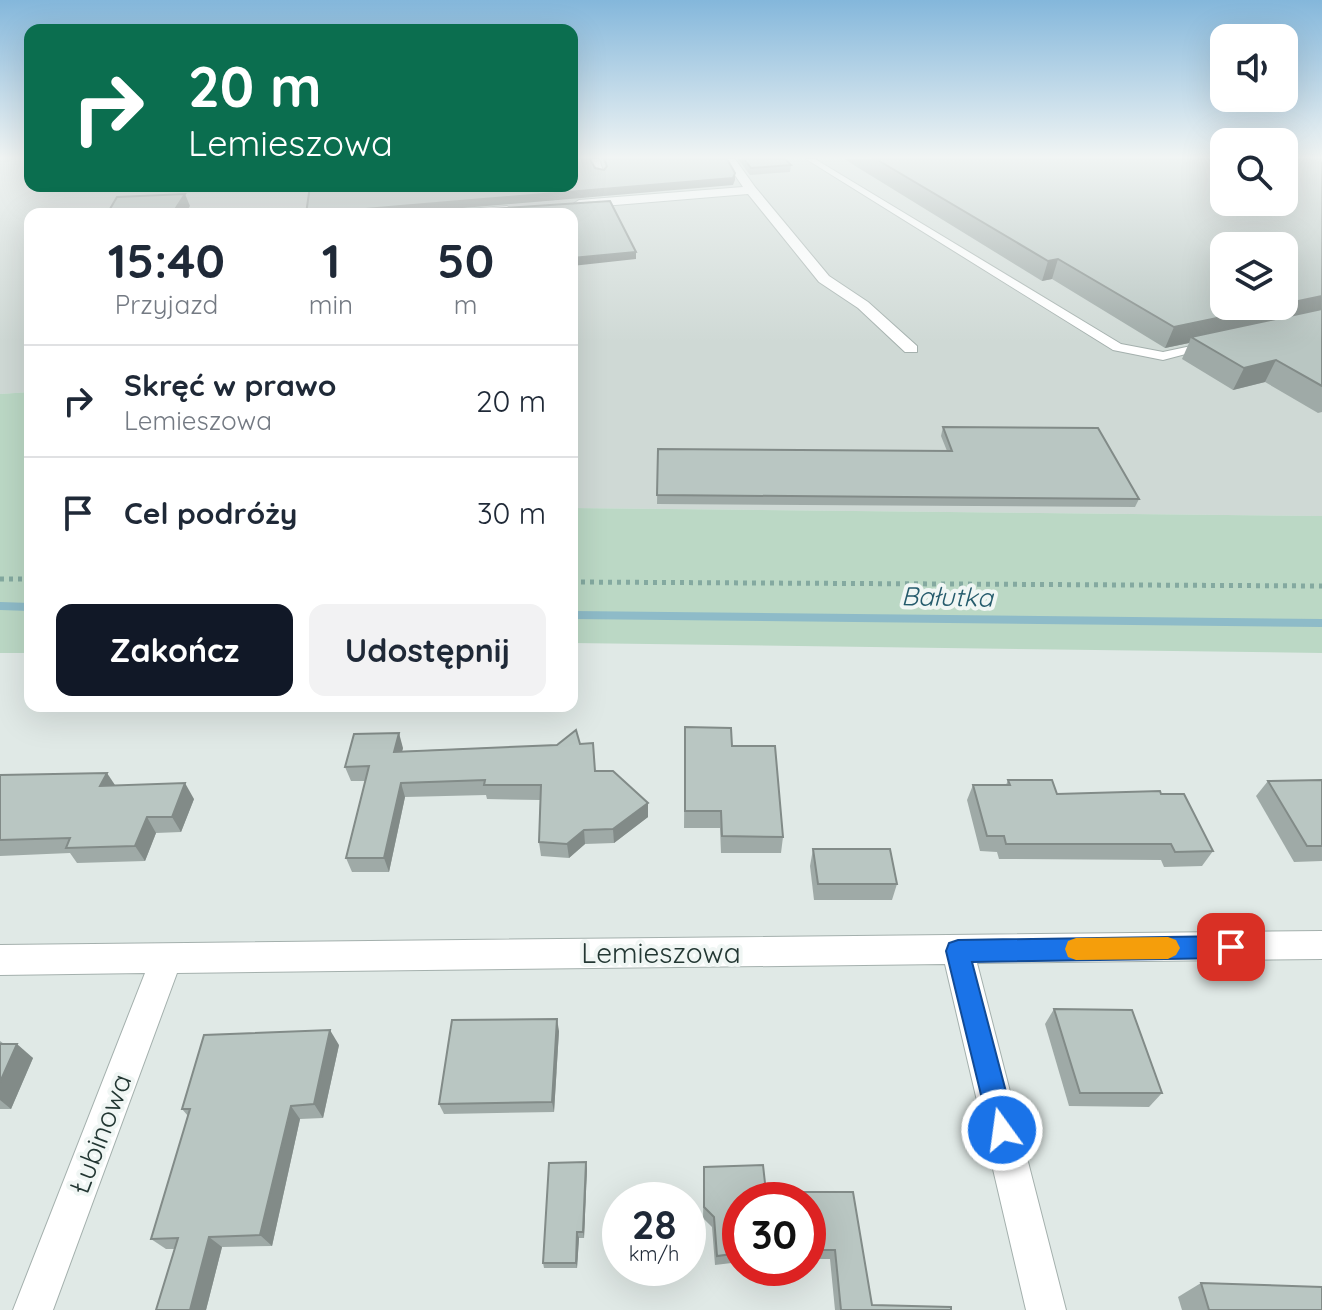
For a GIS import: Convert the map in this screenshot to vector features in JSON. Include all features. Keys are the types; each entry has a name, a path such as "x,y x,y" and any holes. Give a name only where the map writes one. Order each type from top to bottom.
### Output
{"street":[{"path":"776,220 824,279 863,305 911,349"},
{"name":"Lemieszowa","path":"0,960 1322,945"},
{"path":"958,951 1046,1310"},
{"name":"Łubinowa","path":"33,1310 167,958"}],"lane":[{"path":"910,220 1117,347 1163,356 1220,343"}],"path":[{"path":"0,579 24,579"},
{"path":"578,582 1322,586"}],"shaded area":[{"path":"0,220 24,220 24,392 0,394"},
{"path":"578,220 1322,220 1322,516 578,508"}],"green space":[{"path":"24,392 24,653 0,653 0,394"},
{"path":"578,508 1322,516 1322,653 578,643"}],"building":[{"path":"578,220 620,220 636,252 578,257"},
{"path":"979,220 1322,220 1322,296 1298,301 1298,232 1210,232 1210,320 1174,327 1058,259 1048,261"},
{"path":"1322,309 1322,386 1276,360 1244,368 1191,337 1271,320 1298,320 1298,314"},
{"path":"943,427 1098,428 1139,499 657,495 658,449 952,451"},
{"path":"685,727 731,728 732,746 775,746 783,837 722,836 721,811 685,811"},
{"path":"576,730 580,744 593,743 595,771 613,771 648,803 613,829 584,830 567,844 539,842 541,785 484,785 485,780 401,783 384,858 346,858 369,766 345,767 354,734 399,733 394,752 557,745"},
{"path":"107,773 100,786 185,783 172,817 147,817 135,846 66,848 70,838 0,840 0,775"},
{"path":"1008,780 1052,780 1057,794 1160,791 1161,794 1184,794 1213,851 1175,852 1171,844 1006,844 1004,836 987,836 973,785 1010,785"},
{"path":"1322,780 1322,846 1307,846 1268,781"},
{"path":"813,849 890,849 897,884 818,884"},
{"path":"1054,1009 1132,1010 1162,1093 1080,1093"},
{"path":"557,1019 552,1102 439,1104 452,1020"},
{"path":"330,1030 314,1104 291,1106 260,1235 209,1237 190,1310 156,1310 178,1238 151,1239 190,1109 182,1109 204,1035"},
{"path":"0,1044 17,1044 0,1082"},
{"path":"586,1162 583,1232 577,1232 576,1263 543,1263 549,1163"},
{"path":"763,1165 765,1182 722,1182 722,1255 717,1256 714,1217 706,1209 704,1167"},
{"path":"826,1192 853,1192 872,1305 951,1307 951,1310 841,1310 835,1250 826,1250"},
{"path":"1201,1283 1322,1287 1322,1310 1209,1310"}],"waterway":[{"name":"Bałutka","path":"0,606 24,607"},
{"name":"Bałutka","path":"578,615 1322,623"}],"slow traffic":[{"path":"1076,949 1168,948"}],"route":[{"path":"1002,1130 958,951 1231,947"}]}
